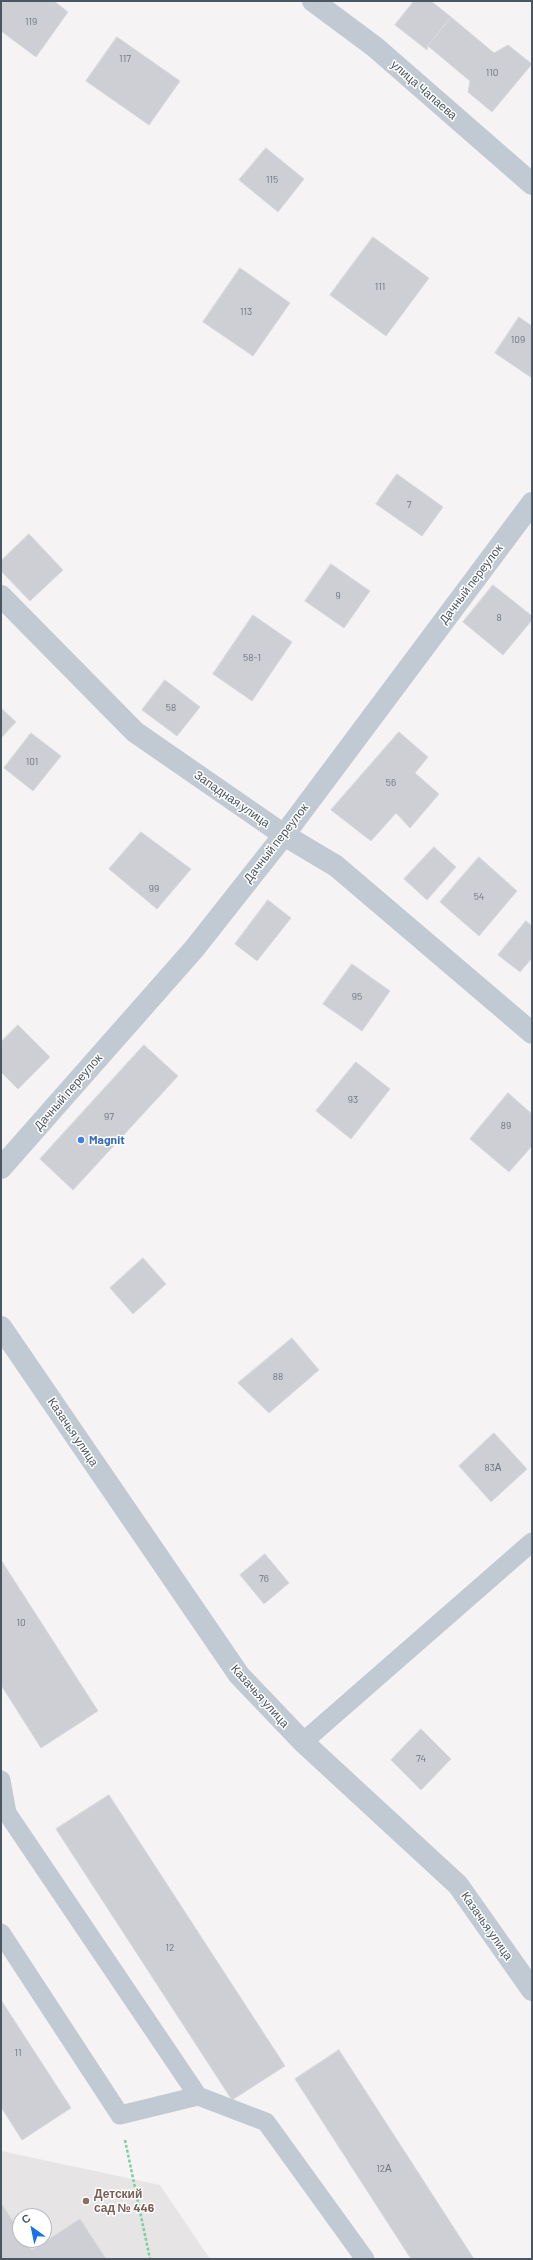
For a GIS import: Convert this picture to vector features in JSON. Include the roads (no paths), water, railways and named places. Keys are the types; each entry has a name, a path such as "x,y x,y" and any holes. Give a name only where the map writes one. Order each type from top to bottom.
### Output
{"street":[{"name":"улица Чапаева","path":"313,1 375,47 532,184"},
{"name":"Дачный переулок","path":"1,1168 194,949 284,835 532,503"},
{"name":"Западная улица","path":"1,596 135,732 284,835 336,866 532,1033"},
{"name":"Казачья улица","path":"1,1327 239,1675 303,1742 458,1885 532,1990"}],"lane":[{"path":"303,1742 532,1542"},
{"path":"1,1780 7,1813 198,2096"},
{"path":"1,1933 120,2115 198,2096 266,2122 365,2259"}],"place":[{"name":"Magnit","path":"81,1140"},
{"name":"Детский сад № 446","path":"86,2201"}]}
